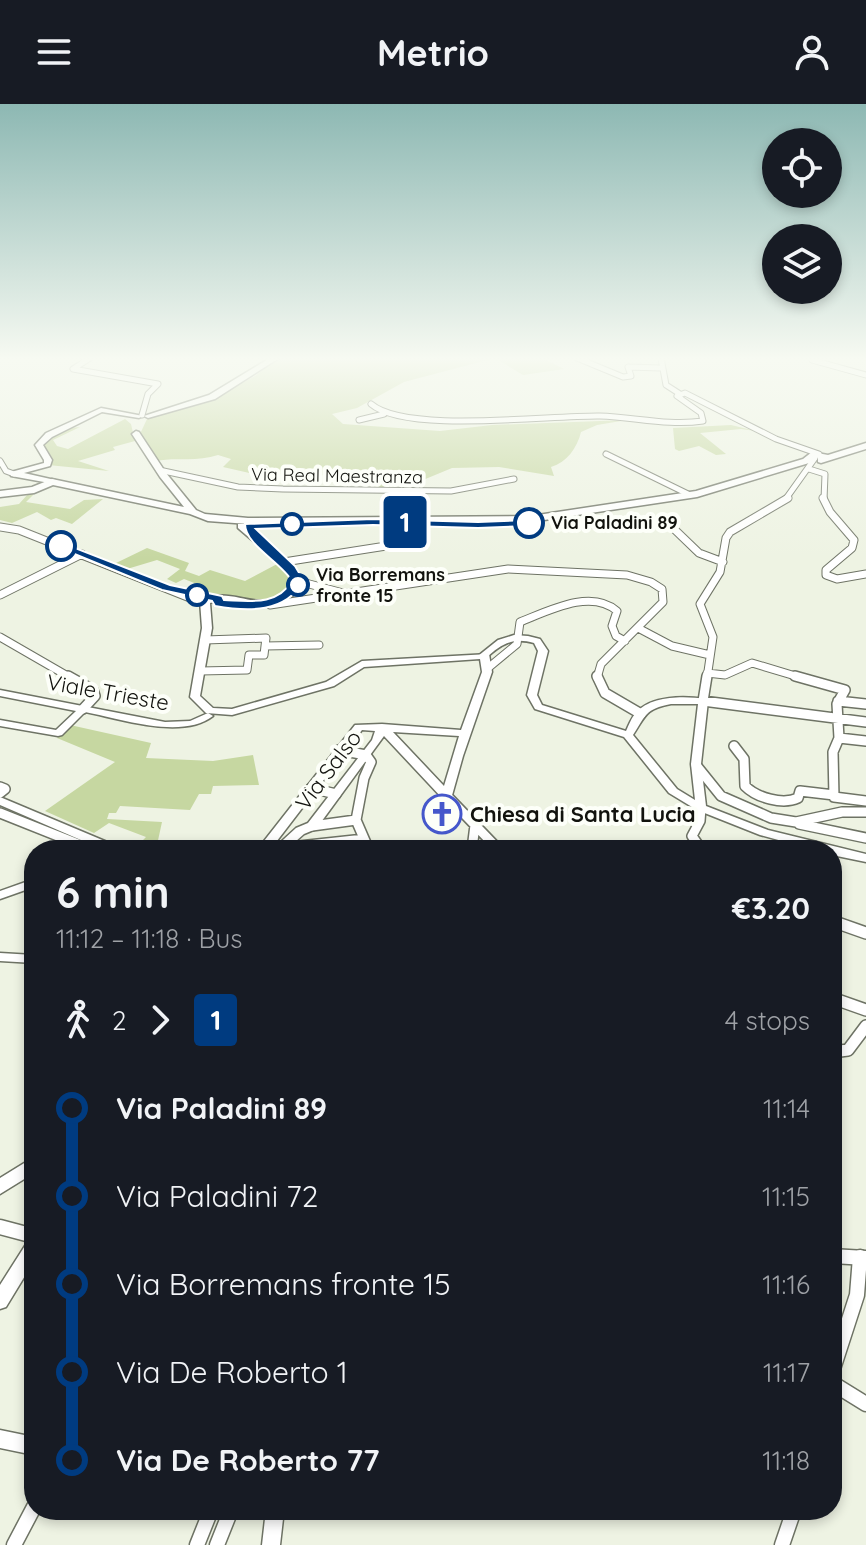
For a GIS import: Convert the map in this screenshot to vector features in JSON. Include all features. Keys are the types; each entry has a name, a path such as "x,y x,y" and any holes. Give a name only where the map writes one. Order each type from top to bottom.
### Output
{"main road":[{"path":"14,474 47,464 40,442 71,425"},
{"path":"139,425 136,434 189,508 217,522"},
{"path":"161,506 189,508 246,526 374,518 520,520 690,495 866,446"},
{"path":"14,474 161,506 217,522 246,526 508,525 588,516 701,497 816,458"},
{"path":"0,494 34,490 52,482"},
{"path":"246,526 284,562 298,581 290,595 270,605 213,602 195,697 213,713 241,711 330,684 362,664 461,656 483,661 447,796"},
{"path":"271,840 311,788 317,775 359,727 465,733"},
{"path":"382,727 447,796"},
{"name":"Via Salso","path":"291,840 306,829 336,794 382,727"},
{"path":"0,801 92,840"},
{"path":"0,1187 24,1171"},
{"path":"0,1301 24,1262"}],"street":[{"path":"751,425 816,458 825,474 822,487 830,515 854,540 852,548 828,568 826,575 837,579 866,574"},
{"path":"606,454 690,495"},
{"path":"695,840 692,836 698,826 701,808 696,764 713,637 700,604 720,572 726,538 730,532 788,498 816,458"},
{"path":"0,461 6,471 14,474"},
{"name":"Via Real Maestranza","path":"159,470 238,487 283,489 434,492 514,479"},
{"path":"0,475 14,474"},
{"path":"284,562 418,541 423,537 417,523"},
{"path":"0,527 19,530 166,588 213,602"},
{"path":"672,527 699,553 723,562"},
{"path":"0,595 82,554"},
{"path":"270,605 495,570 627,575 651,582 664,594 663,602 601,664 598,680 609,696 641,714"},
{"path":"298,581 347,594"},
{"path":"0,582 13,588"},
{"path":"483,661 511,649 519,637 520,622 595,600 615,607 617,611 612,626 616,636 625,641"},
{"path":"638,628 672,646 710,655"},
{"path":"0,637 93,690 95,696 58,733 0,723"},
{"path":"483,661 501,640 519,637 537,641 543,647 532,695 534,704 628,735 673,791 701,808 764,833 791,840"},
{"path":"205,640 319,645"},
{"path":"200,671 247,670 249,655 264,655 266,642"},
{"path":"707,673 725,675 748,663 758,663 845,690 838,701 839,738 833,752 834,796"},
{"name":"Viale Trieste","path":"0,693 174,725 192,724 213,713"},
{"path":"628,735 641,714 661,704 703,701 866,722"},
{"path":"838,701 866,704"},
{"path":"839,738 866,741"},
{"path":"734,746 744,759 745,786 753,794 789,802 798,798 800,791 866,801"},
{"path":"339,750 362,755 371,762 356,820 364,839 357,840"},
{"path":"696,764 715,792 730,802 794,823 866,838"},
{"path":"0,787 5,789 0,793"},
{"path":"311,788 336,794"},
{"path":"447,796 489,840"},
{"path":"794,823 834,811 866,812"},
{"path":"0,813 68,840"},
{"path":"301,840 306,829 356,820"},
{"path":"473,840 475,825"},
{"path":"842,853 866,858"},
{"path":"0,895 24,887"},
{"path":"842,925 866,933"},
{"path":"0,957 24,958"},
{"path":"842,1002 866,1010"},
{"path":"842,1049 850,1047 866,1026"},
{"path":"0,1227 24,1233"},
{"path":"842,1257 863,1258 861,1297 842,1345"},
{"path":"842,1389 866,1404"},
{"path":"0,1439 24,1444"},
{"path":"14,1545 27,1520"},
{"path":"197,1545 207,1520"},
{"path":"217,1545 227,1520"},
{"path":"271,1545 274,1520"},
{"path":"782,1545 791,1520"}],"green space":[{"path":"113,425 131,425 135,441 78,461 109,471 48,465 53,459 44,445 46,441 54,434 80,427 53,440 57,446 68,449"},
{"path":"144,425 360,425 440,431 490,425 596,425 581,432 570,454 551,467 554,476 499,467 452,468 423,480 385,489 377,488 369,481 318,475 304,468 286,468 276,479 223,467 231,459 218,455 155,461 140,434"},
{"path":"732,425 756,431 741,429 700,433 726,454 716,455 699,446 679,451 675,449 673,428"},
{"path":"36,492 26,502 70,509 84,500 103,499 72,524 56,518 51,520 37,512 12,523 0,520 0,507 19,504 28,494"},
{"path":"147,548 189,563 185,571 199,576 210,570 245,581 279,563 289,581 289,592 279,598 264,600 227,597 197,590 202,586 184,579 176,583 167,579 180,569 157,560 127,569 114,564"},
{"path":"70,725 151,743 146,758 213,761 253,755 259,785 213,786 211,794 199,794 190,810 120,806 116,813 109,813 107,819 162,822 158,840 143,840 146,837 109,823 94,833 45,811 115,762 57,738"}],"bus line":[{"name":"1","path":"61,546 166,588 217,599 219,604 270,605 290,595 298,581 291,569 252,535 249,526 373,522 529,523"}],"place":[{"name":"Via Paladini 89","path":"529,523"},
{"name":"Via Borremans fronte 15","path":"298,585"},
{"name":"Chiesa di Santa Lucia","path":"442,814"}]}
